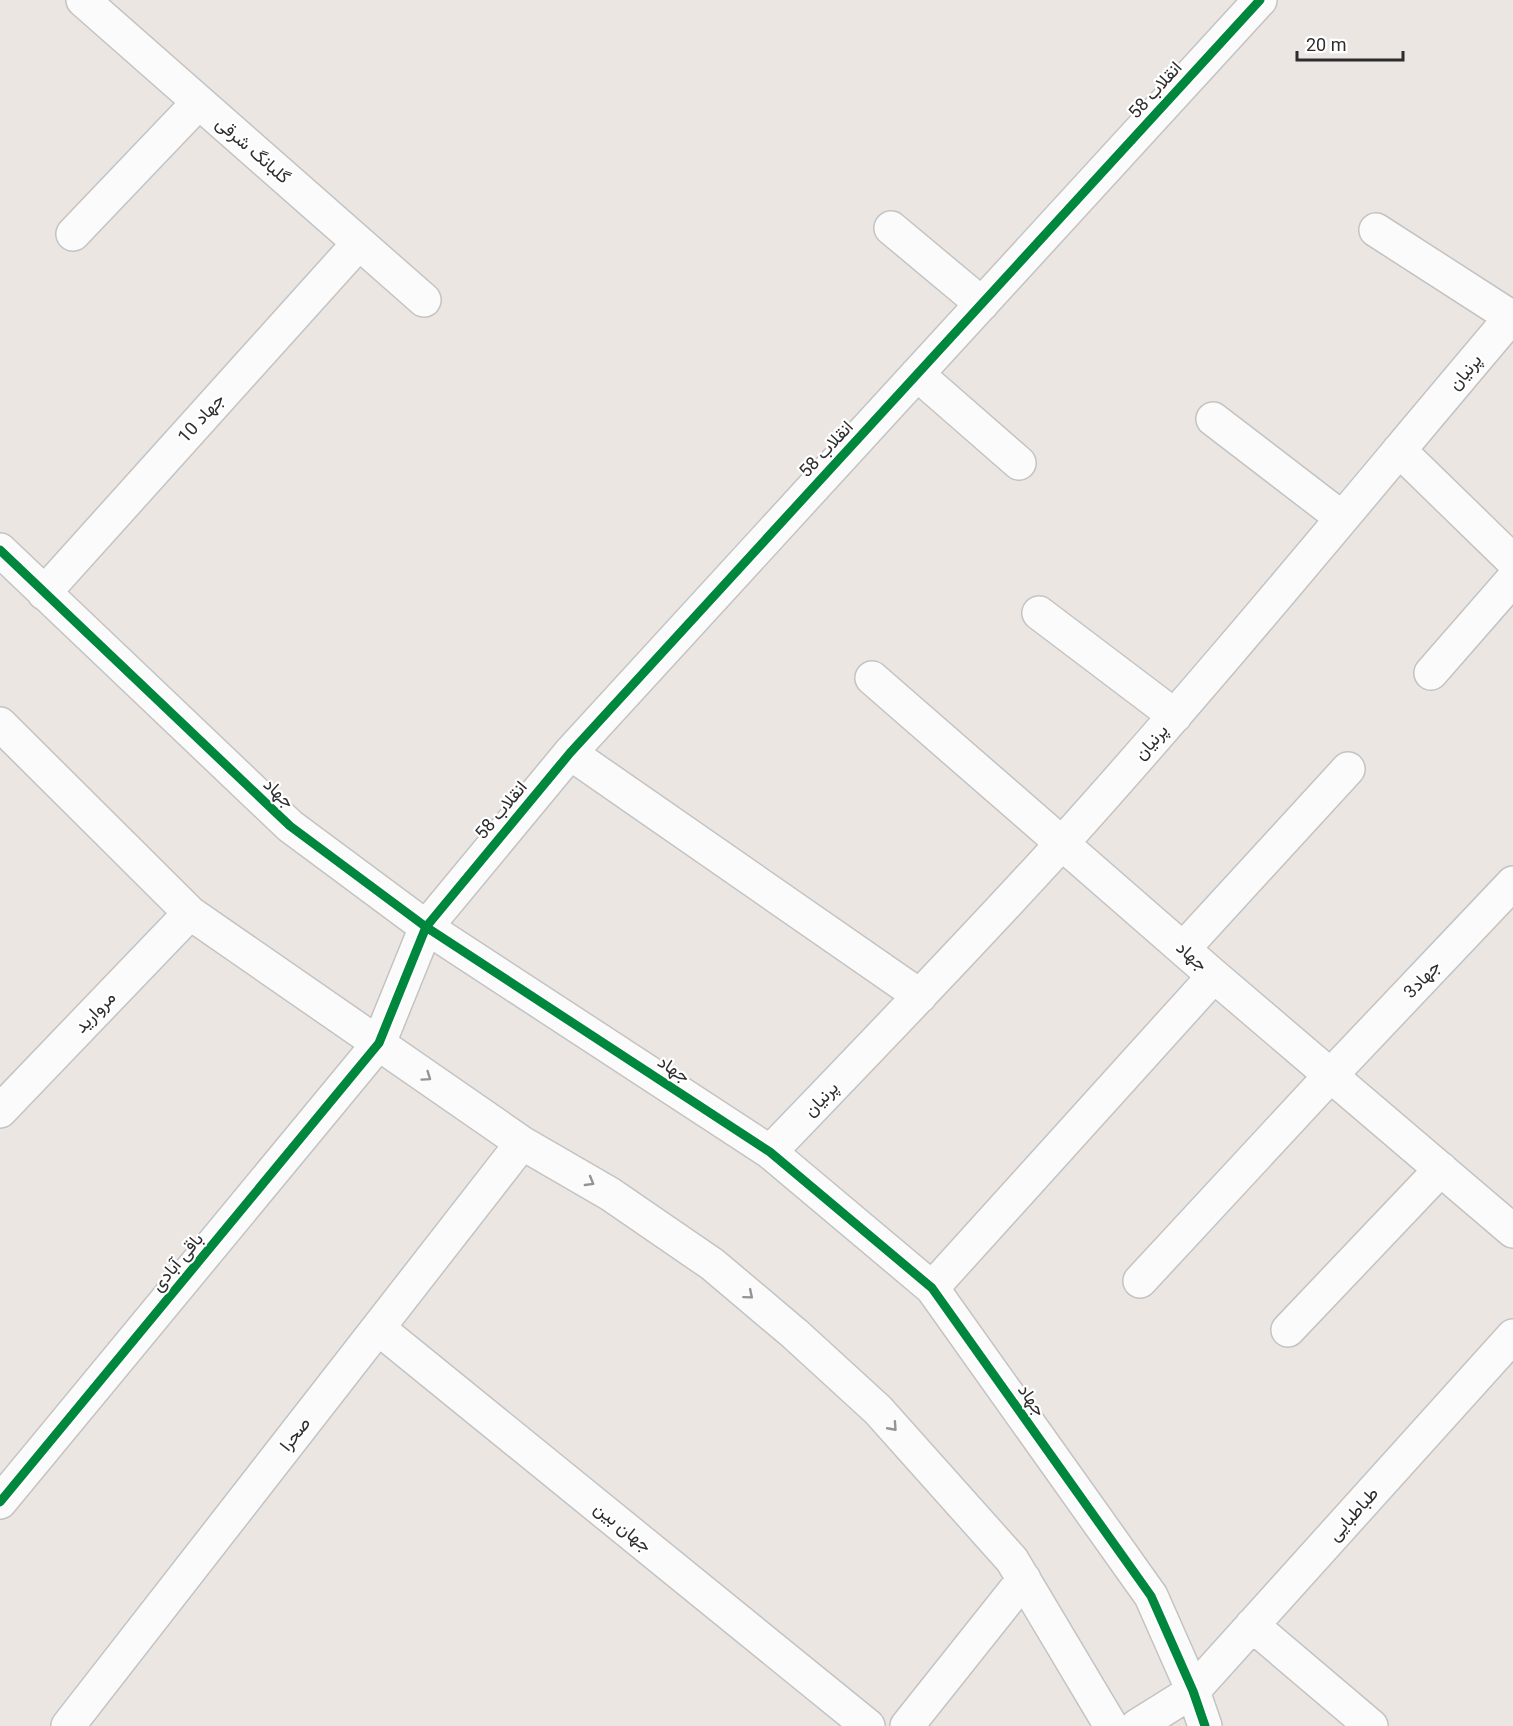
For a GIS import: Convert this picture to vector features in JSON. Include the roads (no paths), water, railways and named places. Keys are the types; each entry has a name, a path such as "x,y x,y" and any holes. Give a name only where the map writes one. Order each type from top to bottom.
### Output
{"street":[{"name":"گلبانگ شرقی","path":"83,0 424,300"},
{"name":"انقلاب 58","path":"379,1043 426,927 570,753 1260,0"},
{"path":"73,234 199,102"},
{"path":"891,228 981,304"},
{"path":"1376,230 1512,316"},
{"name":"جهاد 10","path":"44,593 359,243"},
{"name":"پرنیان","path":"770,1152 920,996 1063,842 1175,716 1512,316"},
{"path":"917,374 1019,463"},
{"path":"1213,419 1342,518"},
{"path":"1399,450 1513,561"},
{"name":"جهاد","path":"0,550 290,826 426,927 770,1152 932,1288 1151,1596 1193,1691 1205,1726"},
{"path":"1431,674 1513,579"},
{"path":"1040,613 1175,716"},
{"name":"جهاد","path":"872,678 1063,842 1214,976 1513,1232"},
{"path":"0,724 190,913 522,1143 610,1194 712,1264 795,1334 878,1410 1012,1560 1111,1726"},
{"path":"570,753 920,996"},
{"path":"1184,949 1348,769"},
{"name":"جهاد3","path":"1140,1281 1513,883"},
{"name":"مروارید","path":"0,1111 190,913"},
{"path":"932,1288 1214,976"},
{"name":"باقی آبادی","path":"0,1502 379,1043"},
{"name":"صحرا","path":"68,1726 522,1143"},
{"path":"1288,1330 1441,1169"},
{"name":"جهان بین","path":"378,1328 868,1726"},
{"name":"طباطبایی","path":"1137,1726 1193,1691 1513,1336"},
{"path":"907,1726 1024,1579"},
{"path":"1252,1625 1371,1726"}]}
